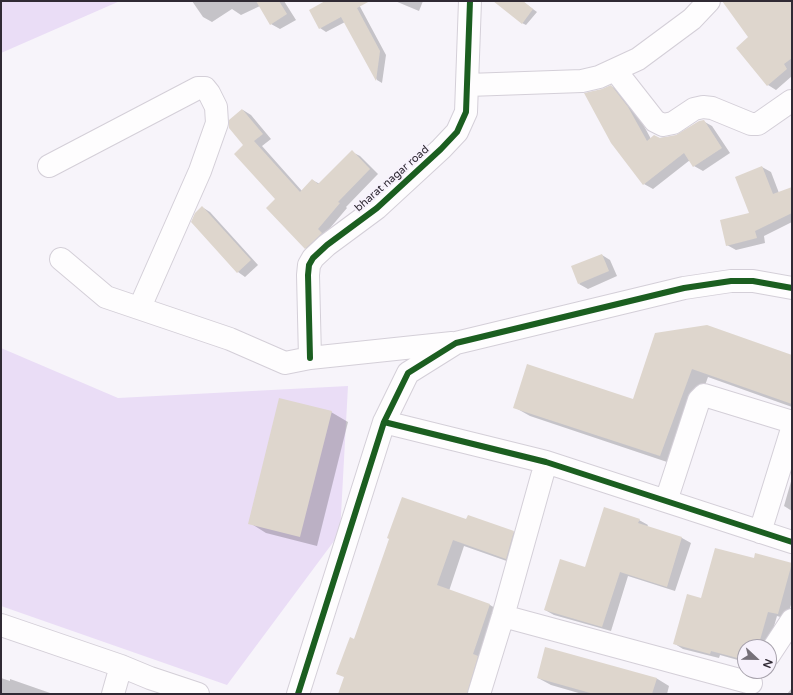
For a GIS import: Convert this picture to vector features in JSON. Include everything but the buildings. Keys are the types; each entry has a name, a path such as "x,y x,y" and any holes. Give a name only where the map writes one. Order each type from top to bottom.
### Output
{"street":[{"name":"bharat nagar road","path":"310,358 309,265 313,258 327,245 377,208 441,149 457,132 466,112 470,1"},
{"path":"468,85 582,81 598,77 638,59 692,18 710,1"},
{"path":"616,70 655,121 663,125 673,123 694,109 703,107 712,108 752,124 758,124 791,101"},
{"path":"49,166 198,88 205,88 209,93 216,107 217,123 200,171 140,307"},
{"path":"61,259 106,297 140,307 230,339 286,363 310,358 456,343 684,288 731,281 753,281 792,288"},
{"path":"298,694 384,422 408,373 456,343"},
{"path":"666,501 699,400 704,395 792,422"},
{"path":"384,422 546,462 792,542"},
{"path":"760,532 792,430"},
{"path":"479,694 503,616 546,462"},
{"path":"503,616 751,683"},
{"path":"777,643 792,620"},
{"path":"1,625 121,666 147,686 198,694"},
{"path":"112,694 121,666"}],"shaded area":[{"path":"1,1 120,1 1,53"},
{"path":"1,348 118,398 348,386 340,533 227,685 1,606"}],"cycle path":[{"path":"310,358 308,275 309,265 313,258 327,245 377,208 441,149 457,132 466,112 470,1"},
{"path":"298,694 384,422 408,373 456,343 684,288 731,281 753,281 792,288"},
{"path":"384,422 546,462 792,542"}]}
